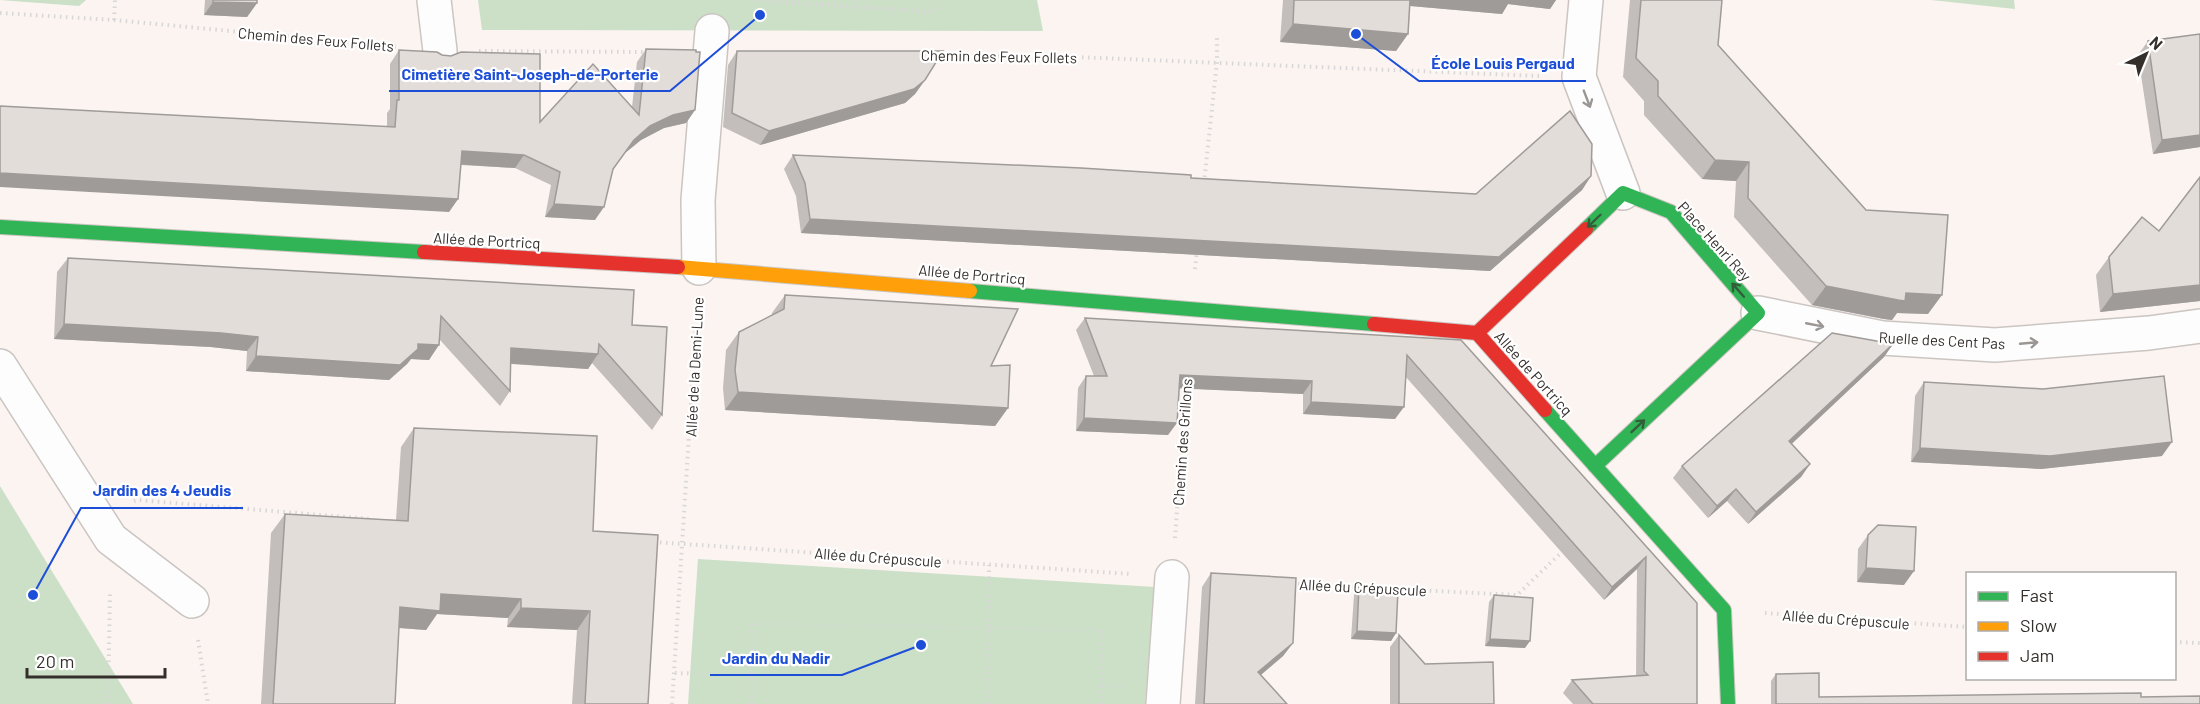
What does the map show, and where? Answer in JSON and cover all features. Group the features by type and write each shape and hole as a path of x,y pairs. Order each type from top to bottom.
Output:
{"street":[{"path":"434,0 441,51"},
{"path":"1476,333 1623,193 1579,77 1586,0"},
{"path":"699,268 698,200 711,42"},
{"name":"Place Henri Rey","path":"1623,193 1671,213 1758,313"},
{"name":"Allée de Portricq","path":"0,227 699,268 1476,333 1724,610"},
{"path":"1596,466 1758,313"},
{"name":"Ruelle des Cent Pas","path":"1758,313 1882,338 1995,345 2149,333 2200,326"},
{"path":"0,366 105,529 192,601"},
{"path":"1163,704 1172,577"},
{"path":"1724,610 1728,704"}],"path":[{"path":"114,20 115,0"},
{"path":"756,0 932,12 941,0"},
{"path":"854,7 855,0"},
{"name":"Chemin des Feux Follets","path":"0,13 114,20 441,51 711,42"},
{"path":"1203,191 1217,62 1217,37"},
{"name":"Chemin des Feux Follets","path":"933,55 1074,57 1550,76"},
{"path":"1191,308 1197,249"},
{"name":"Allée de la Demi-Lune","path":"672,704 684,545 699,268"},
{"name":"Chemin des Grillons","path":"1172,577 1186,378"},
{"path":"108,704 105,529 137,500 375,519"},
{"name":"Allée du Crépuscule","path":"648,542 1172,577"},
{"name":"Allée du Crépuscule","path":"1291,584 1517,595 1566,549"},
{"path":"988,704 989,565"},
{"path":"192,601 208,704"},
{"name":"Allée du Crépuscule","path":"1724,610 1966,627"},
{"path":"751,704 751,624 1102,630 1101,704"},
{"path":"2176,642 2200,643"},
{"path":"675,673 751,675"}],"green space":[{"path":"0,0 86,0 79,6"},
{"path":"478,0 1037,0 1043,31 482,30"},
{"path":"1931,0 2014,0 2015,9"},
{"path":"0,486 133,704 0,704"},
{"path":"698,559 1155,587 1145,704 688,704"}],"building":[{"path":"213,0 257,0 257,3 213,2"},
{"path":"1294,0 1410,0 1408,34 1293,24"},
{"path":"1641,0 1722,0 1718,45 1866,210 1948,215 1942,295 1906,293 1905,301 1826,286 1748,198 1749,162 1715,160 1658,96 1658,81 1636,58"},
{"path":"2200,34 2200,135 2162,140 2148,41"},
{"path":"646,49 700,52 695,110 673,115 650,126 634,140 613,169 604,207 554,204 560,172 524,155 462,151 458,199 0,173 0,106 395,127 397,100 399,100 399,50 437,52 451,56 461,52 540,54 540,122 593,64 639,115"},
{"path":"737,51 943,51 925,80 914,89 769,131 732,113"},
{"path":"1570,111 1592,144 1591,176 1499,257 810,219 805,183 793,155 1081,168 1191,175 1191,178 1476,194"},
{"path":"2200,177 2200,285 2113,294 2109,257 2142,217 2159,231"},
{"path":"68,258 634,290 632,325 667,327 662,415 599,344 598,354 511,348 510,391 441,316 439,345 418,344 418,349 400,365 256,356 258,337 64,324"},
{"path":"785,295 1018,309 991,366 1010,365 1008,408 738,392 735,370 739,332 784,309"},
{"path":"1085,318 1461,340 1697,603 1697,704 1593,704 1572,680 1648,675 1644,671 1646,557 1612,587 1407,355 1404,407 1311,402 1312,381 1180,375 1177,423 1084,418 1086,376 1107,376"},
{"path":"1832,333 1893,344 1789,441 1810,464 1756,512 1736,489 1717,506 1682,466"},
{"path":"2164,376 2172,442 2050,456 1920,448 1924,382 2043,389"},
{"path":"414,428 597,436 593,531 658,535 648,704 585,704 590,611 521,608 521,599 441,594 440,611 400,607 395,704 273,704 285,514 408,521"},
{"path":"1878,525 1916,527 1914,571 1866,568 1868,535"},
{"path":"1211,573 1296,578 1293,643 1258,672 1287,704 1204,704"},
{"path":"1359,587 1398,590 1396,633 1357,631"},
{"path":"1494,595 1533,598 1530,641 1490,639"},
{"path":"1399,635 1425,664 1493,662 1494,704 1399,704"},
{"path":"1819,673 1819,697 2141,693 2141,697 2200,696 2200,704 1776,704 1776,674"}],"traffic: fast":[{"path":"1586,229 1623,193 1671,212 1758,313 1595,466"},
{"path":"0,227 424,252"},
{"path":"970,291 1374,324"},
{"path":"1545,410 1724,610 1728,704"}],"traffic: slow":[{"path":"678,267 970,291"}],"traffic: jam":[{"path":"1477,333 1586,229"},
{"path":"424,252 678,267"},
{"path":"1374,324 1477,333 1545,410"}],"place":[{"name":"Cimetière Saint-Joseph-de-Porterie","path":"760,15"},
{"name":"École Louis Pergaud","path":"1356,34"},
{"name":"Jardin des 4 Jeudis","path":"33,595"},
{"name":"Jardin du Nadir","path":"921,645"}]}
